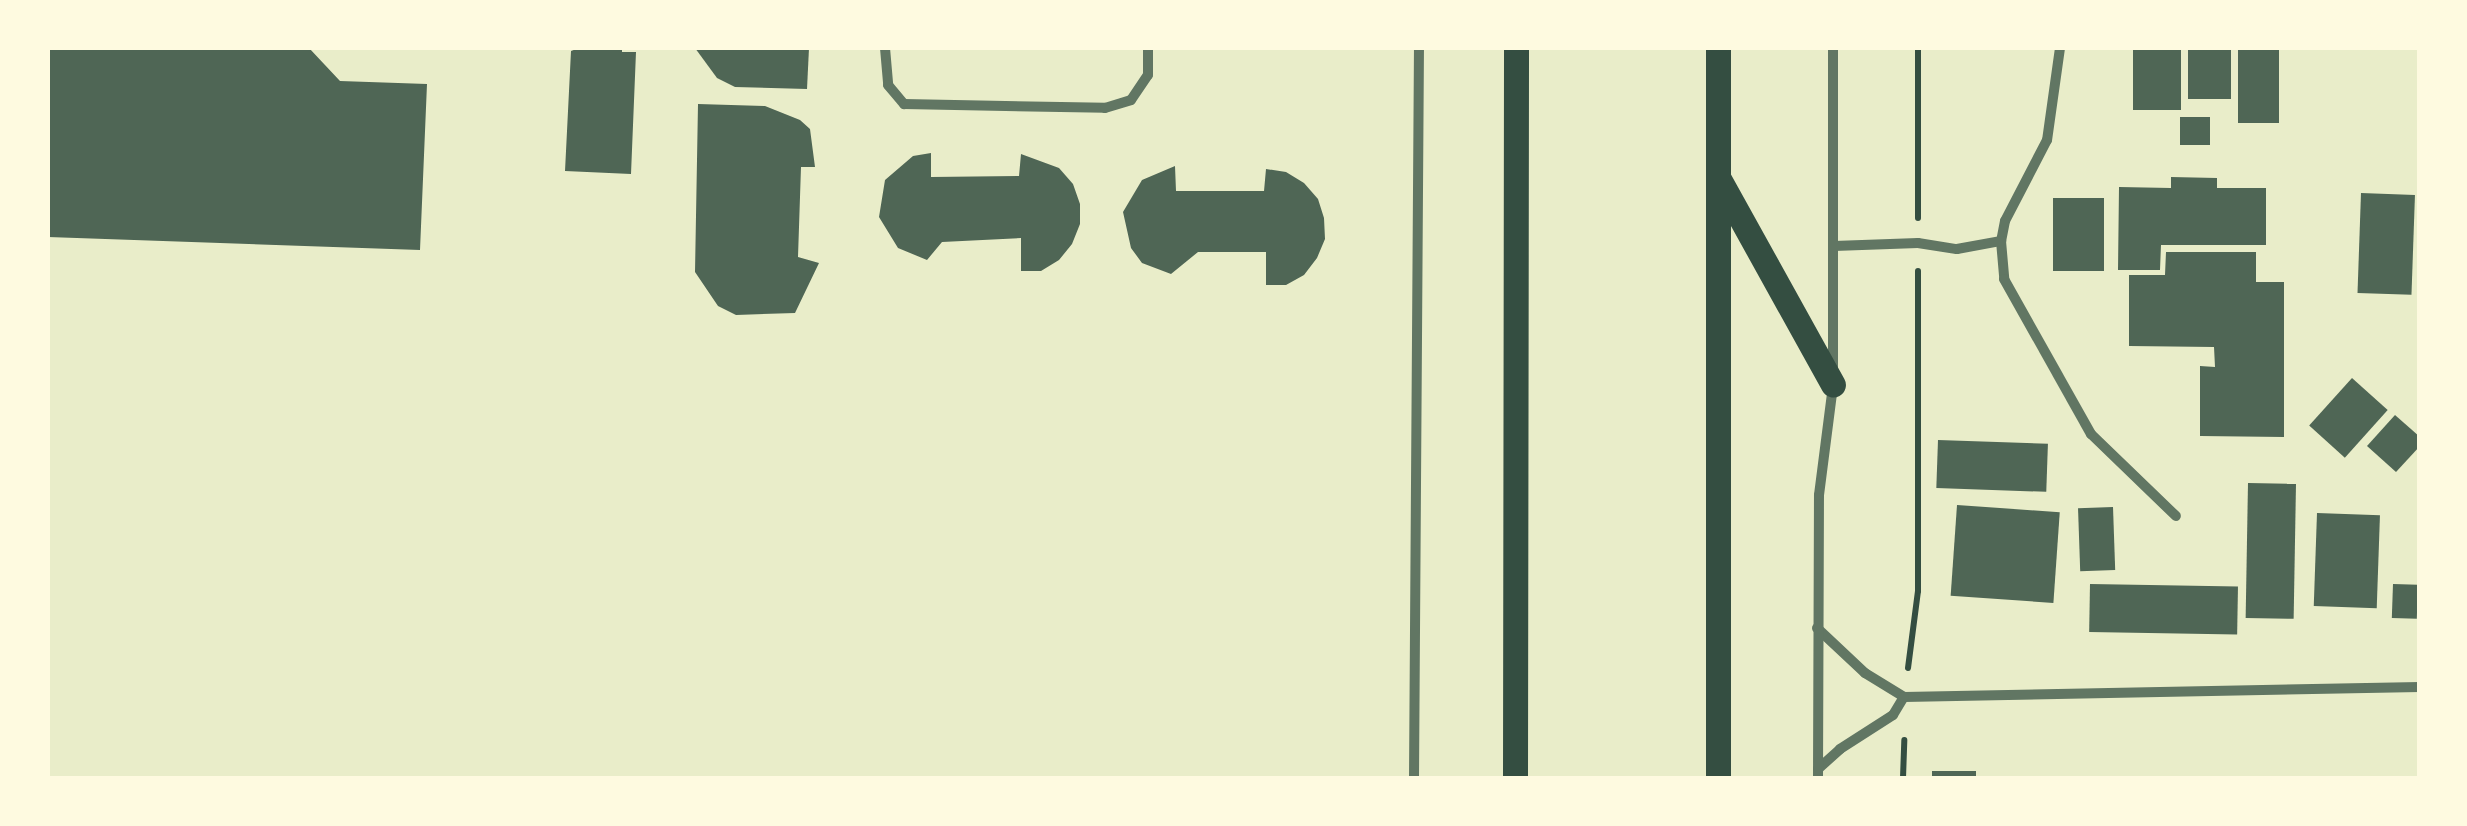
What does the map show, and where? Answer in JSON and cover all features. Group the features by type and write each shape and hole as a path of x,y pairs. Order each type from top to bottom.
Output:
{"main road":[{"path":"1515,778 1516,48"},
{"path":"1718,48 1718,778"},
{"path":"1718,177 1833,385"}],"street":[{"path":"885,48 888,85 904,104 1105,108 1131,100 1148,75 1148,48"},
{"path":"1414,778 1419,48"},
{"path":"1818,774 1819,495 1833,385 1833,48"},
{"path":"2060,48 2047,140 2012,203 2001,241 2010,297 2091,434 2176,516"},
{"path":"1834,246 1918,243 1957,249 2001,241"},
{"path":"1817,628 1865,673 1904,697 2420,687"},
{"path":"1818,774 1840,748 1893,715 1904,697"}],"path":[{"path":"1903,778 1904,697 1918,591 1918,48"}],"building":[{"path":"48,48 309,48 340,81 427,84 420,250 48,237"},
{"path":"622,48 622,52 636,52 631,174 565,171 571,51"},
{"path":"695,48 809,48 807,89 735,87 717,78"},
{"path":"2133,48 2181,48 2181,110 2133,110"},
{"path":"2188,48 2231,48 2231,99 2188,99"},
{"path":"2238,48 2279,48 2279,123 2238,123"},
{"path":"698,104 765,106 800,120 810,129 815,167 801,167 798,257 819,263 795,313 736,315 718,306 695,272"},
{"path":"2180,117 2210,117 2210,145 2180,145"},
{"path":"931,153 931,177 1019,176 1021,154 1059,168 1073,184 1080,204 1080,224 1072,244 1059,260 1041,271 1021,271 1021,238 942,242 927,260 898,248 879,217 885,180 913,156"},
{"path":"1175,166 1176,191 1264,191 1266,169 1286,172 1304,183 1318,199 1324,218 1325,239 1317,258 1304,275 1286,285 1266,285 1266,252 1198,252 1171,274 1142,263 1131,248 1123,212 1142,180"},
{"path":"2171,177 2217,178 2217,188 2266,188 2266,245 2161,245 2160,270 2118,270 2119,187 2171,188"},
{"path":"2361,193 2415,195 2411,295 2358,293"},
{"path":"2053,198 2104,198 2104,271 2053,271"},
{"path":"2166,252 2256,252 2256,282 2284,282 2284,437 2200,436 2200,366 2215,367 2214,347 2129,346 2129,275 2165,275"},
{"path":"2352,378 2388,410 2345,458 2309,426"},
{"path":"2395,415 2420,437 2420,446 2396,472 2367,446"},
{"path":"1938,440 2048,444 2046,492 1936,488"},
{"path":"2248,483 2296,484 2294,619 2246,618"},
{"path":"1957,505 2060,512 2053,603 1951,596"},
{"path":"2113,507 2115,570 2080,571 2078,508"},
{"path":"2317,513 2380,515 2377,608 2314,606"},
{"path":"2090,584 2238,587 2237,635 2089,632"},
{"path":"2393,584 2418,585 2417,619 2392,618"},
{"path":"1932,771 1976,771 1976,778 1932,778"}]}
